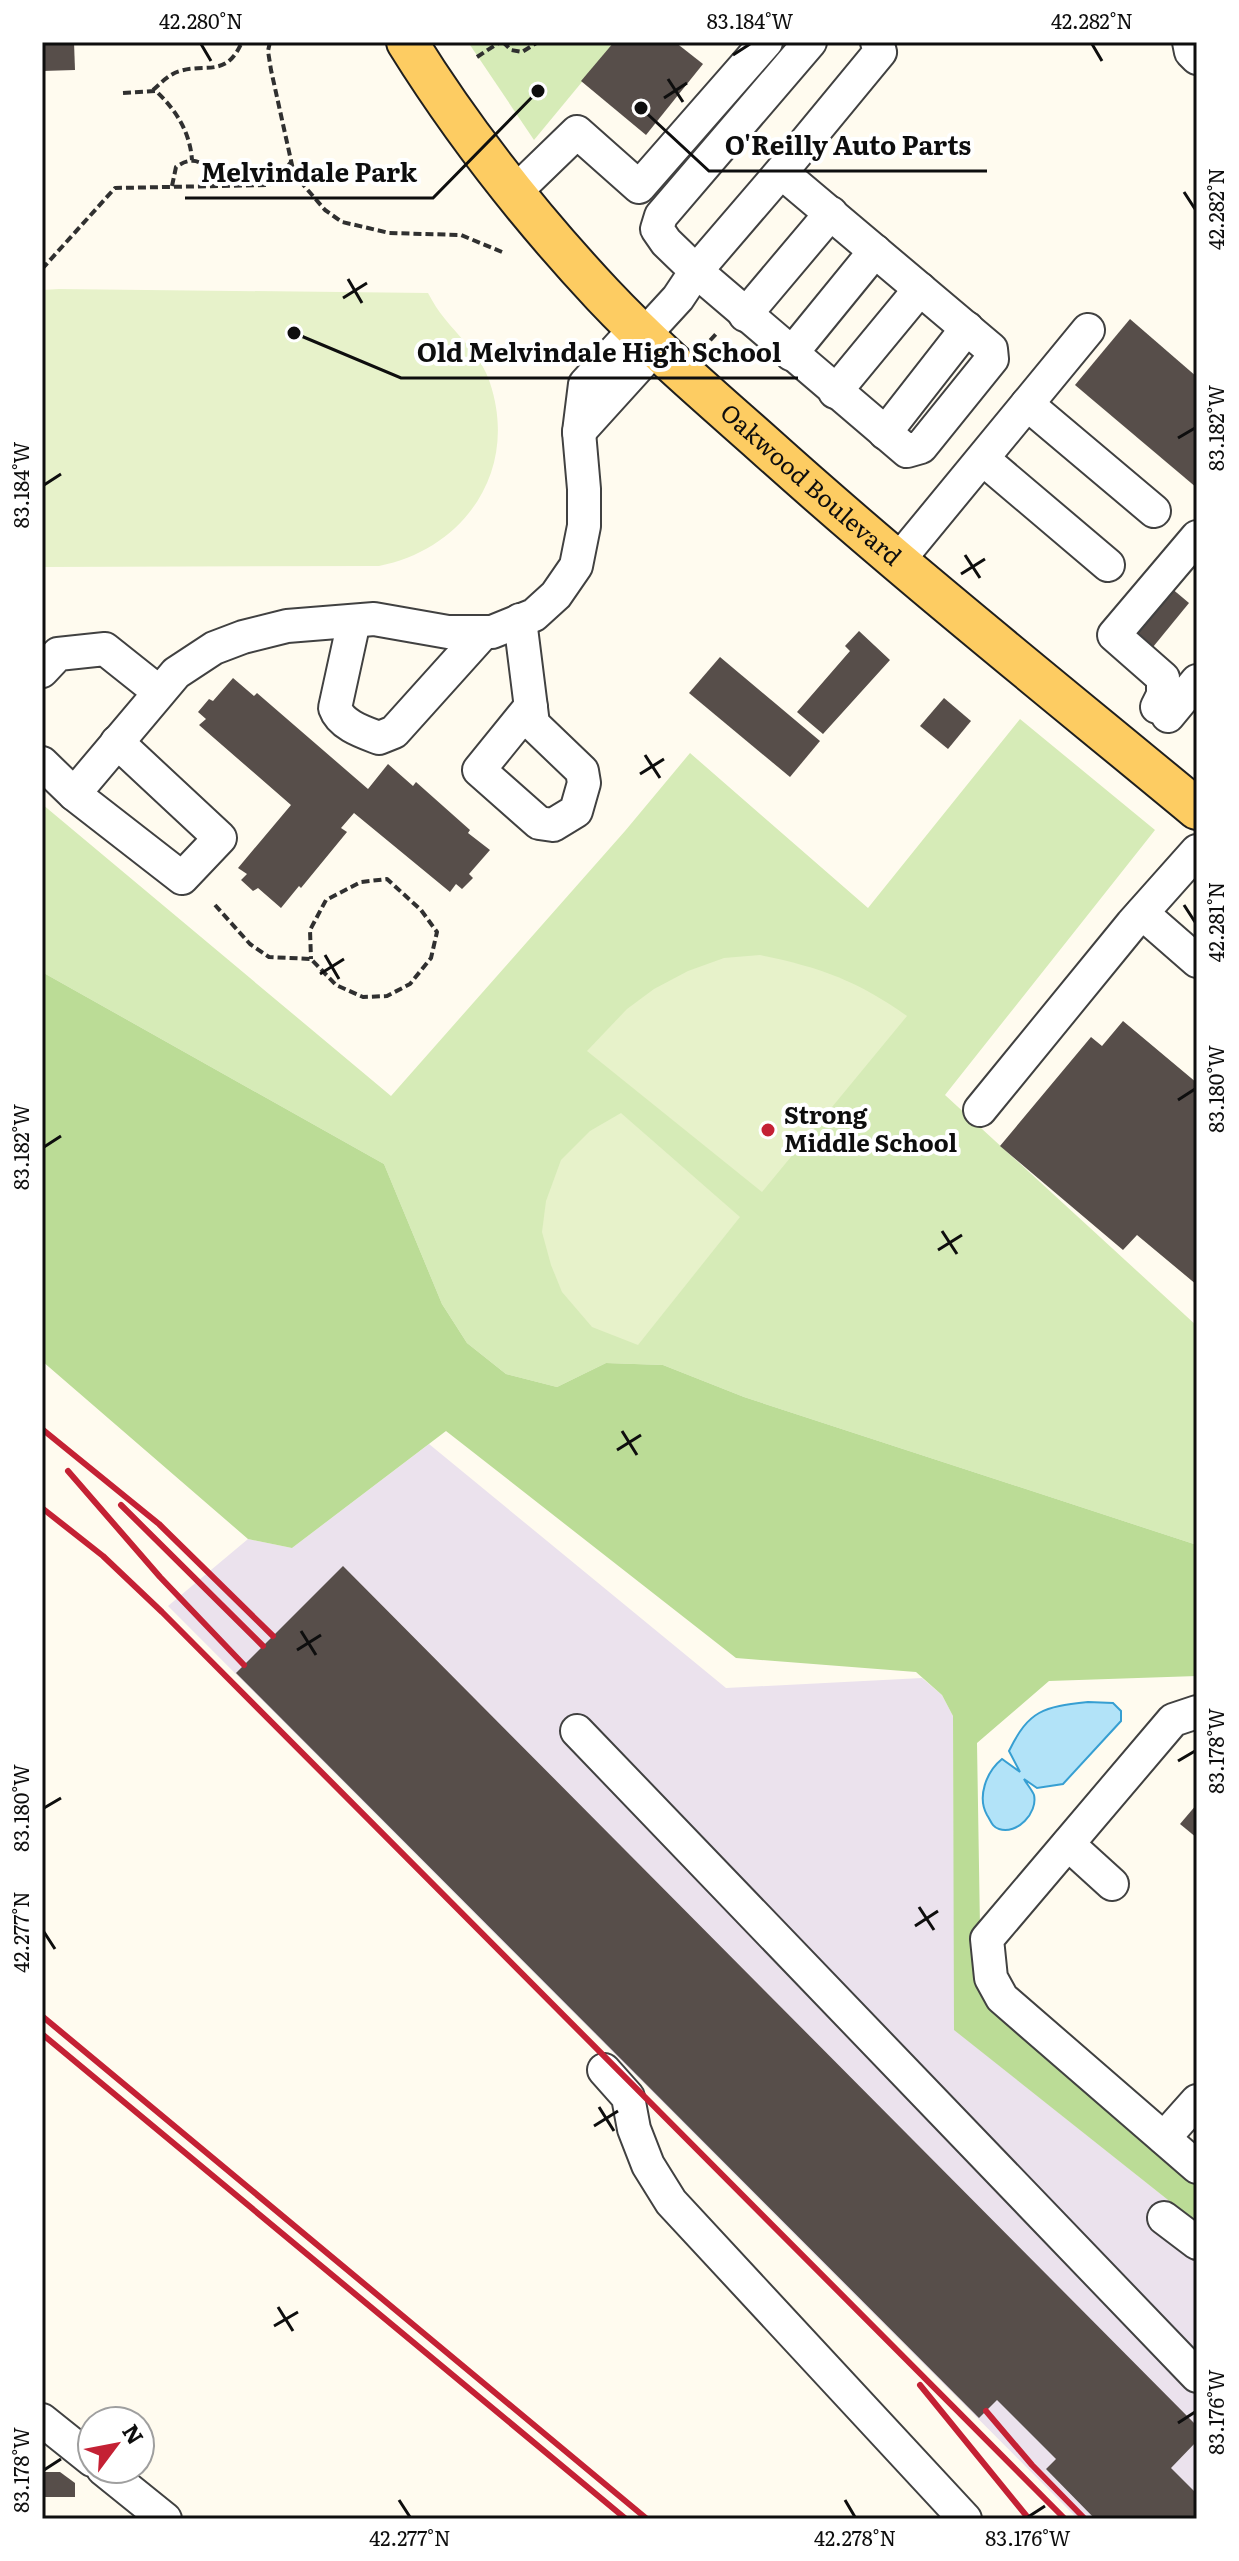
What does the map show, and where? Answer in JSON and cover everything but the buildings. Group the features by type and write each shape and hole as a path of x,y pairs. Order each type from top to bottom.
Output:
{"main road":[{"name":"Oakwood Boulevard","path":"407,42 454,113 515,192 563,250 645,337 854,527 1197,808"}],"street":[{"path":"515,192 577,132 639,187 766,42"},
{"path":"781,172 991,349 992,359 921,447 907,451 835,392 696,271 657,229 661,216 810,42"},
{"path":"74,794 176,673 214,648 287,626 374,619 448,632 492,632 534,615 556,595 576,566 584,526 579,432 645,337 696,271 880,52 877,42"},
{"path":"1189,42 1191,52 1197,58"},
{"path":"745,315 831,213"},
{"path":"791,354 875,251"},
{"path":"835,392 920,289"},
{"path":"897,562 1088,330"},
{"path":"1027,404 1154,511"},
{"path":"983,459 1108,565"},
{"path":"1197,537 1114,635 1163,678 1162,711 1197,681"},
{"path":"520,620 531,706"},
{"path":"354,621 335,708 345,723 379,738 394,732 484,632"},
{"path":"42,671 58,654 105,649 159,692"},
{"path":"42,763 74,794 182,878 220,838 117,742"},
{"path":"980,1110 1197,851"},
{"path":"1142,913 1197,961"},
{"path":"1197,1712 1173,1720 987,1939 991,1978 1002,1998 1197,2167"},
{"path":"577,1731 1197,2376"},
{"path":"1068,1844 1112,1884"},
{"path":"604,2070 628,2097 634,2129 648,2165 671,2202 965,2519"},
{"path":"1164,2138 1197,2101"},
{"path":"1164,2218 1197,2243"},
{"path":"42,2420 76,2447"},
{"path":"123,2485 165,2519"}],"path":[{"path":"151,92 174,72 220,66 230,59 242,42"},
{"path":"270,42 271,70 294,174 325,210 342,222 389,233 461,235 502,252"},
{"path":"477,57 502,42 511,50 522,52 538,42"},
{"path":"123,93 156,91 188,135 192,160"},
{"path":"172,187 176,167 192,160 205,166 210,174 211,186"},
{"path":"42,269 115,188 269,185 291,162"},
{"path":"702,349 717,333"},
{"path":"215,905 250,944 269,957 311,959 336,985 363,997 387,996 410,984 431,958 437,932 421,910 387,879 361,882 326,900 310,930 311,959"}],"shaded area":[{"path":"429,1444 726,1688 922,1678 942,1695 953,1716 955,2030 1197,2223 1197,2519 1078,2519 168,1606 248,1539 292,1548"}],"green space":[{"path":"468,42 615,42 534,140"},
{"path":"42,290 428,293 442,316 476,357 490,383 497,415 497,446 490,475 478,501 460,524 437,542 410,557 379,566 42,567"},
{"name":"Strong Middle School","path":"1020,719 1155,830 945,1095 1197,1326 1197,1545 744,1397 663,1365 606,1363 557,1387 506,1374 467,1343 442,1304 384,1164 42,972 42,804 391,1096 690,753 868,908"},
{"path":"760,955 801,965 855,984 907,1016 762,1192 587,1051 627,1009 654,989 688,971 724,958"},
{"path":"42,972 384,1164 442,1304 467,1343 506,1374 557,1387 606,1363 663,1365 744,1397 1197,1545 1197,1676 1049,1681 977,1743 981,1989 992,2011 1197,2182 1197,2223 954,2030 953,1716 942,1695 916,1672 736,1658 446,1431 292,1548 248,1539 42,1361"},
{"path":"621,1113 740,1217 638,1345 592,1327 562,1292 542,1232 546,1201 561,1160 590,1131"}],"water":[{"path":"1088,1702 1113,1703 1121,1711 1121,1721 1063,1784 1037,1788 1024,1779 1034,1795 1033,1809 1025,1821 1013,1829 995,1827 984,1808 985,1785 1002,1759 1020,1772 1009,1751 1023,1727 1039,1713 1049,1709"}],"railway":[{"path":"42,1429 159,1524 273,1636"},
{"path":"68,1471 160,1577 244,1665"},
{"path":"121,1505 263,1646"},
{"path":"42,1508 103,1556 162,1612 1065,2519"},
{"path":"42,2016 647,2519"},
{"path":"42,2034 626,2519"},
{"path":"920,2385 1029,2519"},
{"path":"986,2411 1032,2465 1085,2519"}],"place":[{"name":"Melvindale Park","path":"538,91"},
{"name":"O'Reilly Auto Parts","path":"641,108"},
{"name":"Old Melvindale High School","path":"294,333"},
{"name":"Strong Middle School","path":"768,1130"}]}
